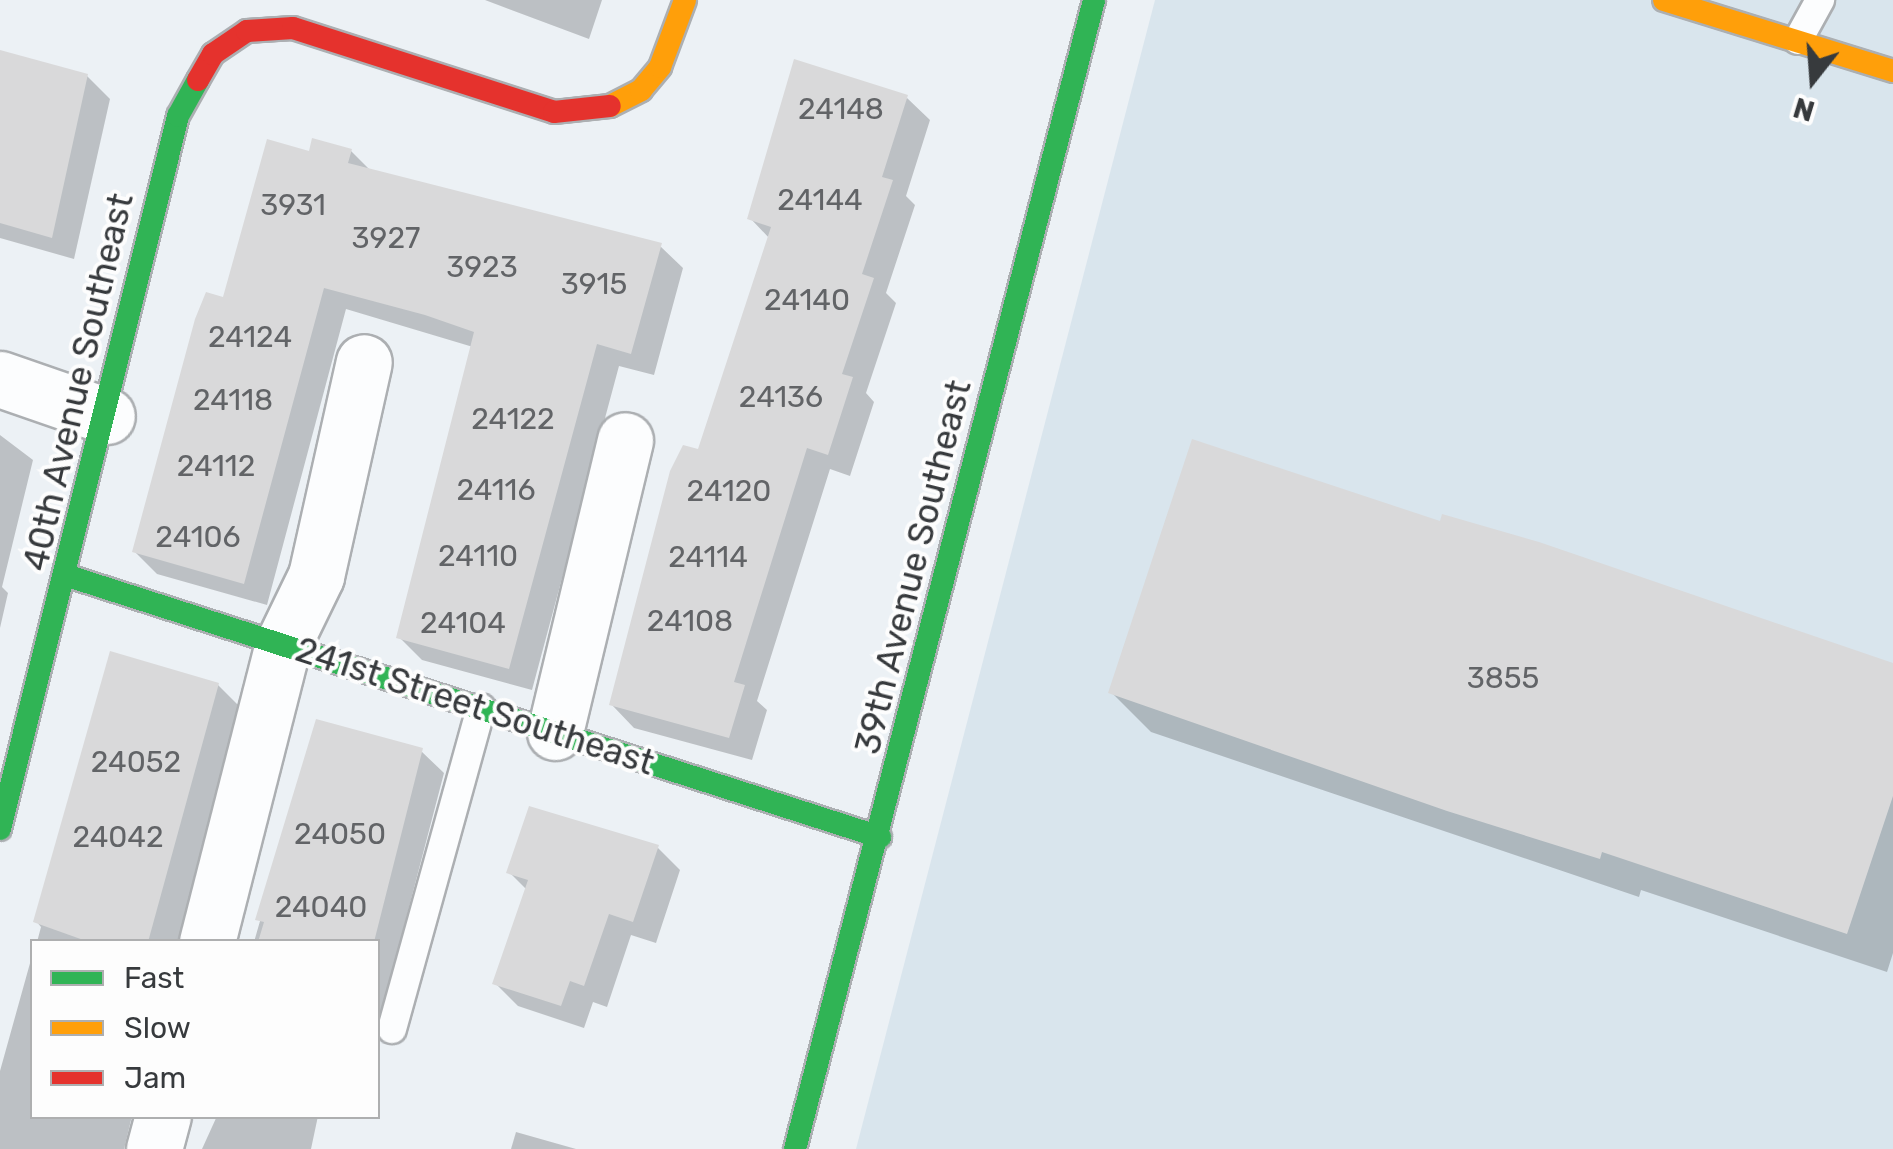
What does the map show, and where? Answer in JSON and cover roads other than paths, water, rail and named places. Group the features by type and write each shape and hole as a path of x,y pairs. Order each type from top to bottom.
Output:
{"street":[{"name":"40th Avenue Southeast","path":"0,830 68,576 178,116 214,54 247,31 293,28 554,112 599,112 641,90 660,67 685,0"},
{"name":"39th Avenue Southeast","path":"795,1149 880,837 1094,0"},
{"path":"1664,0 1893,71"},
{"path":"208,939 283,644 316,576 364,362"},
{"path":"0,379 106,416"},
{"path":"555,732 625,440"},
{"name":"241st Street Southeast","path":"68,576 880,837"},
{"path":"154,1149 162,1119"}],"lane":[{"path":"1798,40 1820,0"},
{"path":"392,1029 480,708"}]}
